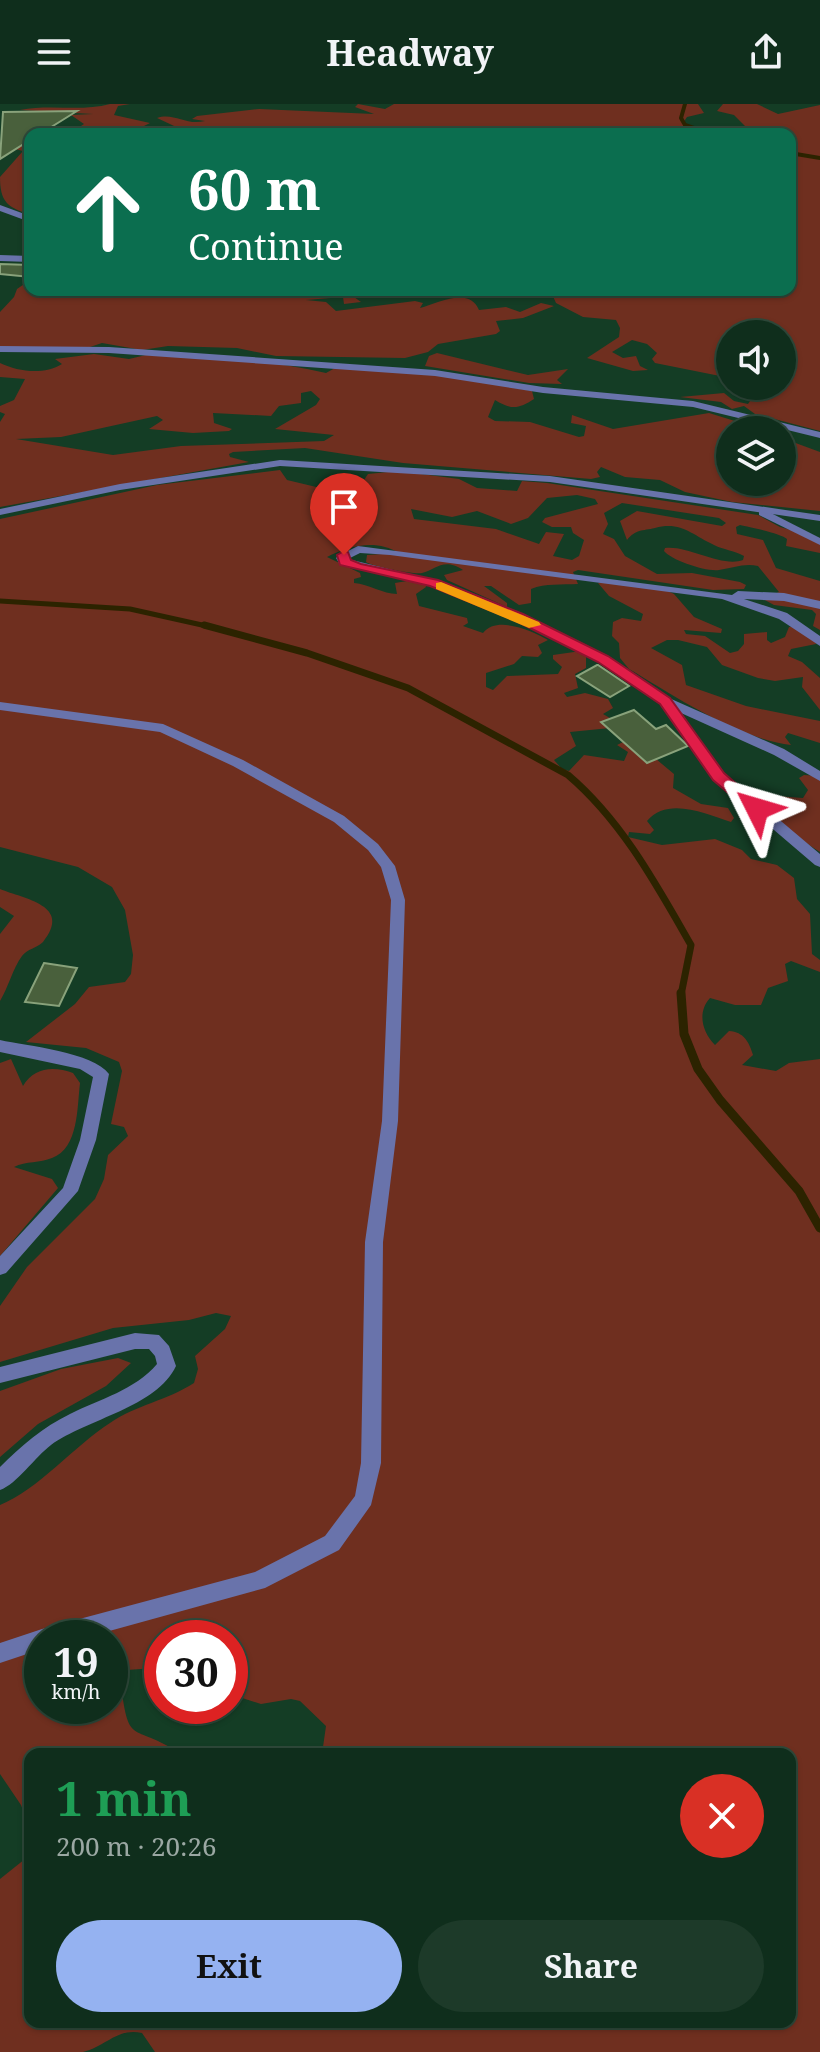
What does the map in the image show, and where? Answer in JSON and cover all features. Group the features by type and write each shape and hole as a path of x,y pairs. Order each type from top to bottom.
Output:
{"street":[{"path":"0,208 24,217"},
{"path":"0,258 24,259"},
{"path":"0,349 228,356 435,373 543,390 693,404 820,435"},
{"path":"0,512 120,487 280,463 550,479 763,513 820,518"},
{"path":"763,513 820,542"},
{"path":"820,605 784,597 724,596 390,552 358,549 342,558 344,563 358,567 434,583 518,617 603,659 665,701 766,746 820,777"},
{"path":"724,596 783,616 820,642"},
{"path":"665,701 719,776 820,862"},
{"path":"0,706 163,728 261,774 339,819 373,847 388,866 398,900 390,1121 374,1242 371,1463 364,1499 332,1543 258,1581 114,1620"},
{"path":"0,1046 84,1064 101,1074 88,1140 70,1191 0,1268"},
{"path":"0,1375 135,1341 153,1341 163,1352 167,1366 155,1382 64,1426 22,1456 0,1481"},
{"path":"0,1653 24,1645"}],"shaded area":[{"path":"130,104 118,106 114,115 150,123 140,128 60,128 84,124 71,115 93,114 20,110 43,108"},
{"path":"358,104 385,109 394,104 698,104 704,113 687,117 683,123 698,128 178,128 157,118 198,122 205,121 192,119 259,109 374,114 355,107"},
{"path":"723,104 757,104 778,114 820,105 820,431 796,425 796,416 763,416 744,406 732,409 721,402 680,397 716,394 716,400 748,404 749,400 796,400 796,320 716,320 716,375 655,363 652,359 657,353 647,344 632,340 612,352 623,358 636,356 640,366 648,370 633,371 587,358 619,337 620,328 616,320 583,317 556,303 553,296 796,296 796,128 746,128 734,115 717,111"},
{"path":"24,143 24,212 10,206 1,192 0,177 23,151 15,149"},
{"path":"24,284 24,296 355,296 361,302 344,304 343,297 306,300 326,302 336,311 415,301 423,303 420,308 453,298 468,299 479,310 506,307 520,312 541,303 554,306 523,318 496,321 500,331 496,334 438,344 428,352 405,358 276,356 237,348 168,346 142,350 102,343 87,348 0,349 0,312"},
{"path":"437,353 528,375 568,369 557,380 562,384 529,383 425,366 429,356"},
{"path":"94,354 129,359 146,355 259,362 326,373 335,368 436,374 532,391 534,399 524,405 510,407 495,400 488,417 495,421 530,422 579,437 584,436 586,426 571,423 572,415 613,429 709,413 719,416 716,416 716,496 796,496 796,443 820,452 820,511 732,502 685,492 660,480 625,477 601,467 597,472 600,477 591,479 403,463 305,448 233,452 229,454 230,457 249,462 0,507 0,422 5,414 0,412 0,406 14,400 25,379 0,377 0,363 39,371 62,364 55,359","holes":["311,391 320,399 316,405 275,429 334,435 324,441 181,446 113,455 16,439 61,437 157,416 163,420 149,429 193,433 229,431 232,429 214,423 213,413 271,416 279,406 301,403 301,393"]},
{"path":"280,470 287,480 333,491 358,489 368,474 398,471 459,479 477,488 517,491 522,481 547,483 758,515 780,527 820,538 820,553 786,546 787,539 773,533 740,525 736,527 737,534 763,540 776,568 820,581 820,630 813,626 816,614 812,610 774,605 763,599 779,592 758,566 706,569 681,561 664,551 665,548 674,548 735,562 743,560 744,556 672,526 640,531 627,540 620,521 637,511 722,526 726,523 719,518 622,503 604,513 608,524 603,534 614,539 625,556 657,574 692,573 740,582 746,585 744,589 713,590 578,570 573,572 578,584 531,589 531,603 519,605 491,586 484,586 507,603 507,607 447,580 444,575 463,570 456,566 445,564 418,573 384,568 366,562 367,555 399,553 372,545 344,549 327,557 360,573 361,577 354,579 354,583 386,592 397,594 395,583 413,580 425,583 426,587 416,594 419,606 467,618 468,623 463,626 483,633 497,625 515,626 548,640 538,645 542,653 538,657 522,656 514,664 486,673 486,687 493,690 507,676 558,674 562,667 553,655 581,651 586,654 586,668 575,674 578,688 564,693 567,697 585,693 608,699 613,708 603,714 615,721 610,728 570,732 576,746 554,760 562,769 569,771 584,755 624,761 628,752 617,745 623,742 656,759 674,774 673,788 701,804 728,808 734,818 731,822 688,809 665,809 647,821 654,830 650,834 629,832 628,837 662,845 715,839 742,850 751,859 777,865 794,878 797,899 810,914 812,954 820,960 820,972 791,961 785,964 788,981 768,988 761,1005 735,1005 710,998 702,1016 704,1028 715,1045 729,1031 745,1038 753,1055 742,1065 776,1071 789,1063 820,1059 820,2052 155,2052 142,2033 133,2032 119,2035 83,2052 0,2052 0,1879 24,1860 24,2028 796,2028 796,1748 323,1748 326,1726 300,1701 291,1699 261,1704 248,1700 248,1620 144,1620 144,1669 128,1670 128,1620 24,1620 24,1724 128,1724 128,1720 135,1730 171,1748 24,1748 24,1813 0,1774 0,1505 42,1479 110,1423 194,1383 198,1369 195,1356 225,1329 231,1316 216,1313 189,1320 113,1328 0,1362 0,1306 27,1267 95,1199 104,1179 108,1155 128,1136 124,1127 111,1124 122,1071 119,1062 86,1048 26,1042 75,1004 89,987 125,982 131,974 133,955 125,910 112,887 78,867 0,847 0,519 157,485","holes":["577,495 595,499 598,504 545,518 542,522 552,527 571,527 573,533 584,540 579,556 572,560 553,556 564,534 546,532 539,544 496,529 414,519 411,509 452,517 477,511 511,524 528,518 547,498"]},
{"path":"598,583 659,587 674,594 694,617 722,629 721,633 684,630 686,634 705,636 730,653 738,651 744,644 744,634 767,632 767,640 771,643 785,637 789,627 796,626 815,640 816,644 791,649 788,656 802,662 820,678 820,710 802,687 803,677 775,681 758,678 722,665 707,647 678,640 667,640 651,648 682,665 686,685 746,706 820,721 820,743 788,733 785,737 791,745 750,734 707,715 629,669 620,658 619,643 612,636 613,622 622,618 641,621 643,614 609,596"},
{"path":"804,775 820,776 820,852 778,820 760,799 762,795 803,798 808,790 799,778"},
{"path":"0,889 42,905 52,920 51,930 43,942 22,956 0,1001 0,934 14,916 0,907"},
{"path":"11,1059 23,1086 33,1075 52,1069 73,1073 80,1083 75,1126 61,1153 43,1161 14,1167 52,1179 58,1188 0,1256 0,1063"},
{"path":"118,1358 131,1363 106,1386 38,1424 0,1457 0,1391 61,1369"}],"building":[{"path":"77,111 50,128 24,128 24,144 0,159 3,112"},
{"path":"0,264 24,265 24,276 0,274"},
{"path":"597,665 629,686 610,697 577,676"},
{"path":"634,710 656,729 666,725 688,746 647,763 601,722"},
{"path":"44,963 77,968 59,1006 25,1002"}],"waterway":[{"path":"685,104 681,118 685,125 694,128"},
{"path":"796,154 820,158"},
{"path":"0,601 130,609 211,627"},
{"path":"204,625 307,653 408,688 568,775 621,833 691,945 681,994"},
{"path":"681,994 684,1034 698,1069 720,1100 799,1191 820,1228"}],"slow traffic":[{"path":"441,586 534,625"}],"route":[{"path":"344,555 344,563 434,583 518,617 603,659 665,701 719,776 757,809"}]}
